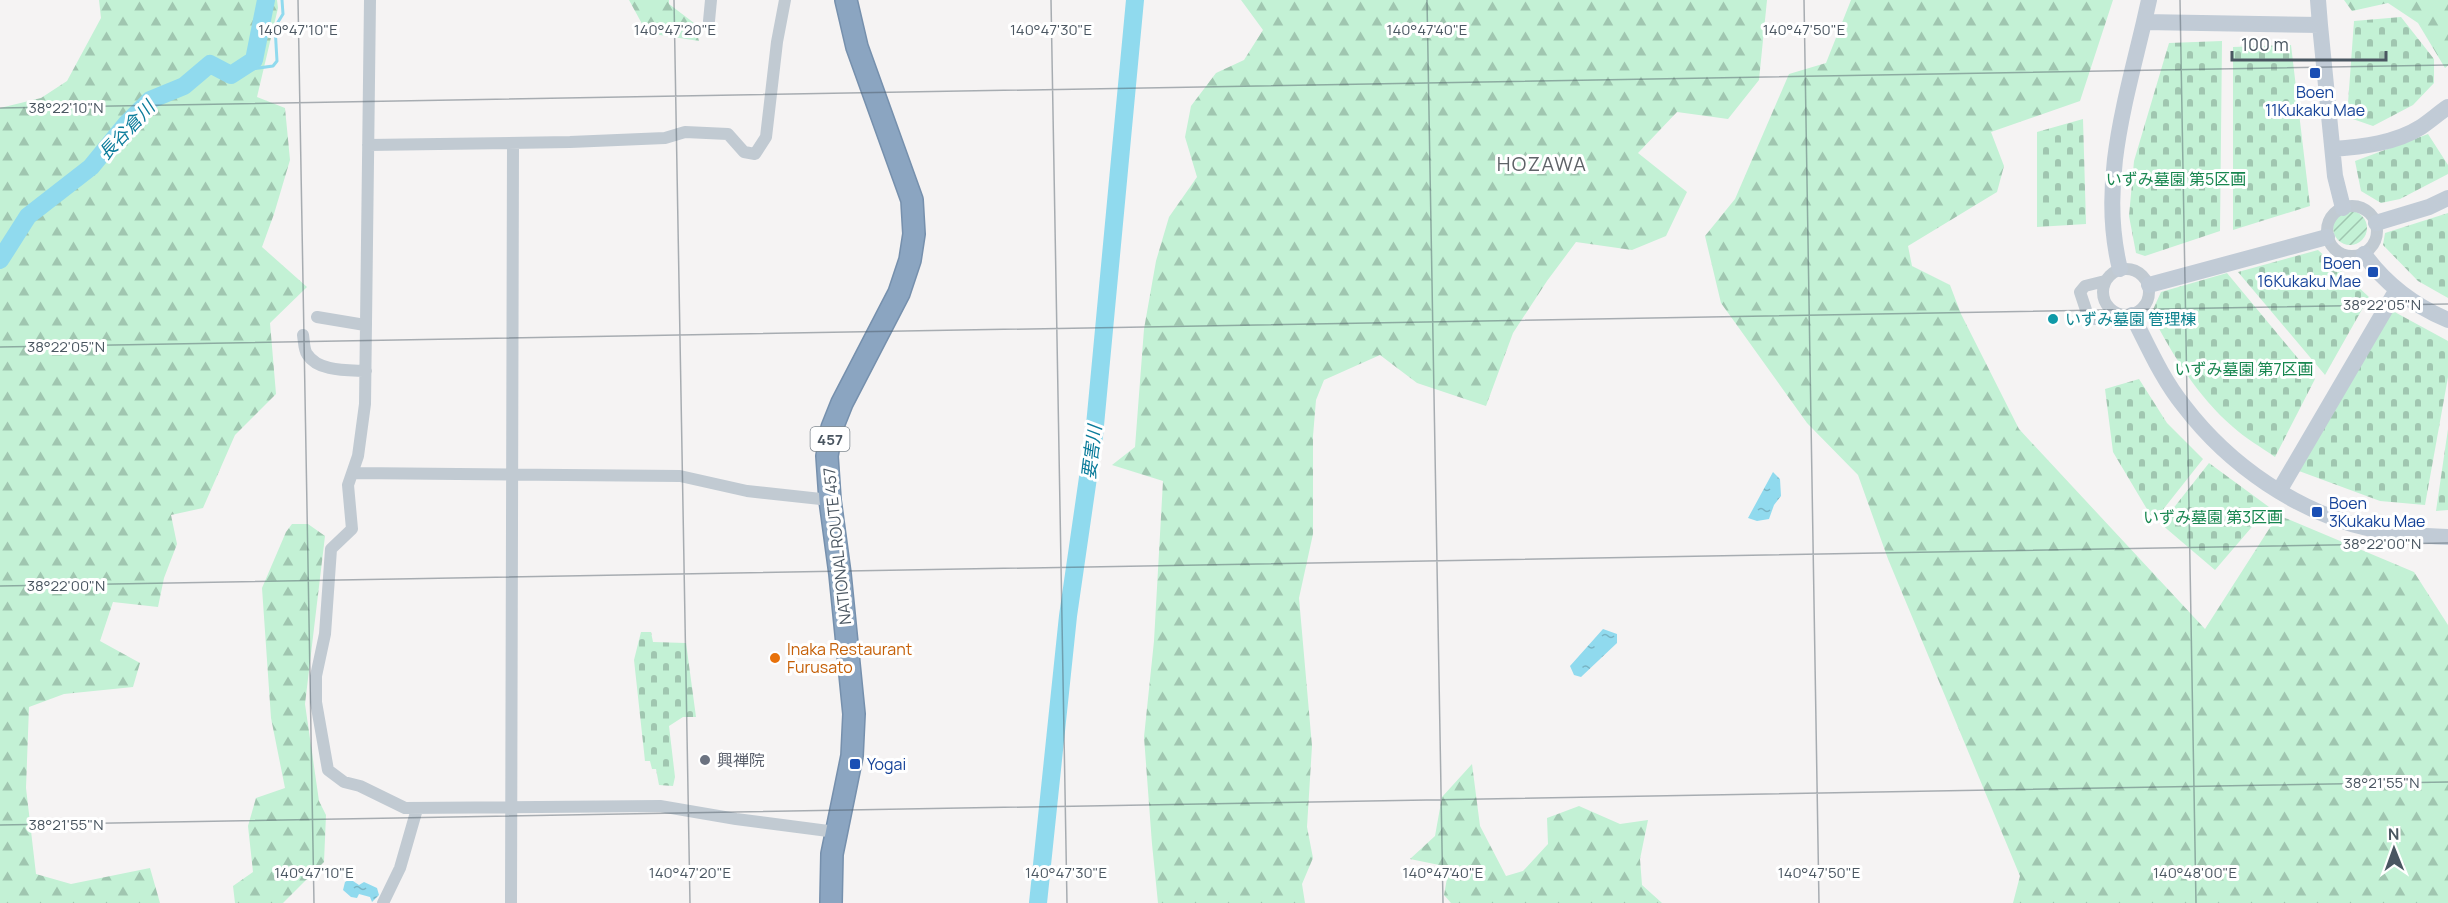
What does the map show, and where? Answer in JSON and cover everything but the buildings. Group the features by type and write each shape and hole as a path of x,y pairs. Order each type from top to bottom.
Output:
{"highway":[{"name":"NATIONAL ROUTE 457","path":"831,903 830,875 836,832 852,756 854,714 827,456 832,428 842,403 899,293 910,260 914,234 912,200 857,47 846,0"}],"street":[{"path":"370,0 366,371 363,423 354,472 348,485 352,529 331,549 325,634 316,676 316,702 328,770 344,783 360,786 405,808 660,806 836,832"},
{"path":"709,21 711,0"},
{"path":"368,145 513,144 665,138 685,132 708,132 728,134 744,152 754,154 766,137 777,42 785,0"},
{"path":"2120,269 2113,228 2115,146 2149,0"},
{"path":"2318,0 2335,176 2343,208"},
{"path":"2145,22 2320,25"},
{"path":"2333,149 2362,147 2404,136 2420,128 2448,107"},
{"path":"511,903 513,144"},
{"path":"2376,223 2429,207 2448,198"},
{"path":"2343,208 2362,208 2372,216 2376,223 2377,236 2364,254 2356,256 2341,254 2330,244 2327,237 2328,223 2331,216 2343,208"},
{"path":"2149,285 2327,237"},
{"path":"2364,254 2396,291 2426,311 2448,320"},
{"path":"2120,269 2141,274 2149,285 2145,307 2132,315 2115,313 2096,319 2088,316 2082,300 2081,288 2105,281 2113,272 2120,269"},
{"path":"2105,281 2103,298 2106,305 2115,313"},
{"path":"2279,491 2396,291"},
{"path":"2132,315 2160,369 2189,413 2211,439 2257,477 2279,491 2327,515 2370,529 2416,536 2448,537"},
{"path":"317,317 365,325"},
{"path":"303,335 306,354 317,364 334,369 366,371"},
{"path":"354,472 680,476 747,491 830,500"},
{"path":"383,903 400,868 417,809"}],"green space":[{"path":"99,0 277,0 278,8 257,97 285,108 290,160 262,247 307,287 270,323 276,394 235,435 203,508 171,515 177,544 164,578 158,607 113,602 100,641 140,663 133,687 64,694 29,707 26,788 36,874 71,884 150,868 160,903 0,903 0,108 41,98 67,81 101,18"},
{"path":"629,0 669,0 669,4 694,23 699,41 647,33"},
{"path":"1241,0 1767,0 1759,80 1728,119 1677,112 1638,153 1687,192 1666,236 1632,250 1576,242 1513,333 1486,406 1417,383 1380,355 1324,380 1316,400 1313,436 1313,534 1299,598 1312,746 1307,827 1313,858 1302,884 1305,903 1158,903 1144,737 1154,641 1163,481 1112,465 1135,447 1144,329 1156,261 1169,217 1197,177 1185,137 1191,106 1216,73 1244,60 1263,30"},
{"path":"1851,0 2113,0 2080,101 1991,132 2004,166 1997,192 1908,246 1912,266 1950,285 1961,314 2019,429 2205,629 2278,515 2414,572 2448,625 2448,903 2013,903 2020,876 1888,559 1858,475 1807,423 1721,303 1705,236 1735,199 1789,74 1826,63"},
{"path":"2344,0 2448,0 2448,65 2445,68 2418,23 2388,3 2352,11"},
{"path":"2401,17 2434,59 2434,83 2413,105 2373,126 2347,117 2354,21"},
{"name":"いずみ墓園 第5区画","path":"2222,41 2220,231 2145,256 2136,253 2129,216 2134,161 2169,43"},
{"path":"2291,45 2310,206 2233,230 2233,47"},
{"path":"2083,119 2086,224 2037,227 2037,132"},
{"path":"2428,134 2448,165 2448,174 2400,199 2381,203 2361,191 2355,161"},
{"path":"2350,211 2362,216 2367,228 2362,240 2350,245 2338,240 2333,228 2338,216"},
{"path":"2448,213 2448,298 2418,281 2383,245 2385,233"},
{"path":"2318,250 2369,297 2325,375 2238,272"},
{"name":"いずみ墓園 第7区画","path":"2227,273 2315,379 2275,457 2238,431 2208,402 2177,360 2151,314 2161,292"},
{"path":"2391,310 2448,341 2448,377 2425,505 2380,501 2299,471"},
{"path":"2139,379 2167,423 2203,459 2154,521 2113,452 2105,389"},
{"path":"2448,429 2448,510 2436,511"},
{"name":"いずみ墓園 第3区画","path":"2209,463 2269,507 2215,570 2161,524"},
{"path":"292,524 308,524 325,536 305,704 319,801 326,815 324,862 283,903 235,903 233,886 253,872 248,826 256,798 285,788 271,718 262,588 286,532"},
{"path":"641,632 651,632 653,642 686,643 696,717 683,717 669,726 675,777 673,786 659,785 656,769 652,769 650,761 645,761 634,660"},
{"path":"1472,764 1480,826 1506,876 1523,871 1548,844 1547,818 1579,806 1620,824 1648,820 1640,859 1642,885 1662,903 1451,903 1444,895 1449,867 1410,859 1435,836 1442,797"}],"water":[{"path":"1773,472 1780,479 1781,496 1774,505 1769,519 1757,521 1748,518"},
{"path":"1603,629 1617,634 1617,643 1581,677 1574,675 1570,666"},
{"path":"350,879 359,885 364,882 377,888 379,895 372,902 370,897 359,894 357,898 351,897 343,890 345,882"}],"waterway":[{"name":"長谷倉川","path":"0,260 28,216 91,167 127,123 150,100 184,86 210,64 231,75 254,60 266,0"},
{"path":"237,71 273,66 277,61 275,27 283,14 282,0"},
{"name":"要害川","path":"1038,903 1068,616 1094,436 1135,0"}],"place":[{"name":"Boen 11Kukaku Mae","path":"2315,73"},
{"name":"Boen 16Kukaku Mae","path":"2373,272"},
{"name":"いずみ墓園 管理棟","path":"2053,319"},
{"name":"Boen 3Kukaku Mae","path":"2317,512"},
{"name":"Inaka Restaurant Furusato","path":"775,658"},
{"name":"興禅院","path":"705,760"},
{"name":"Yogai","path":"855,764"}],"district":[{"name":"HOZAWA","path":"1542,163"}]}
